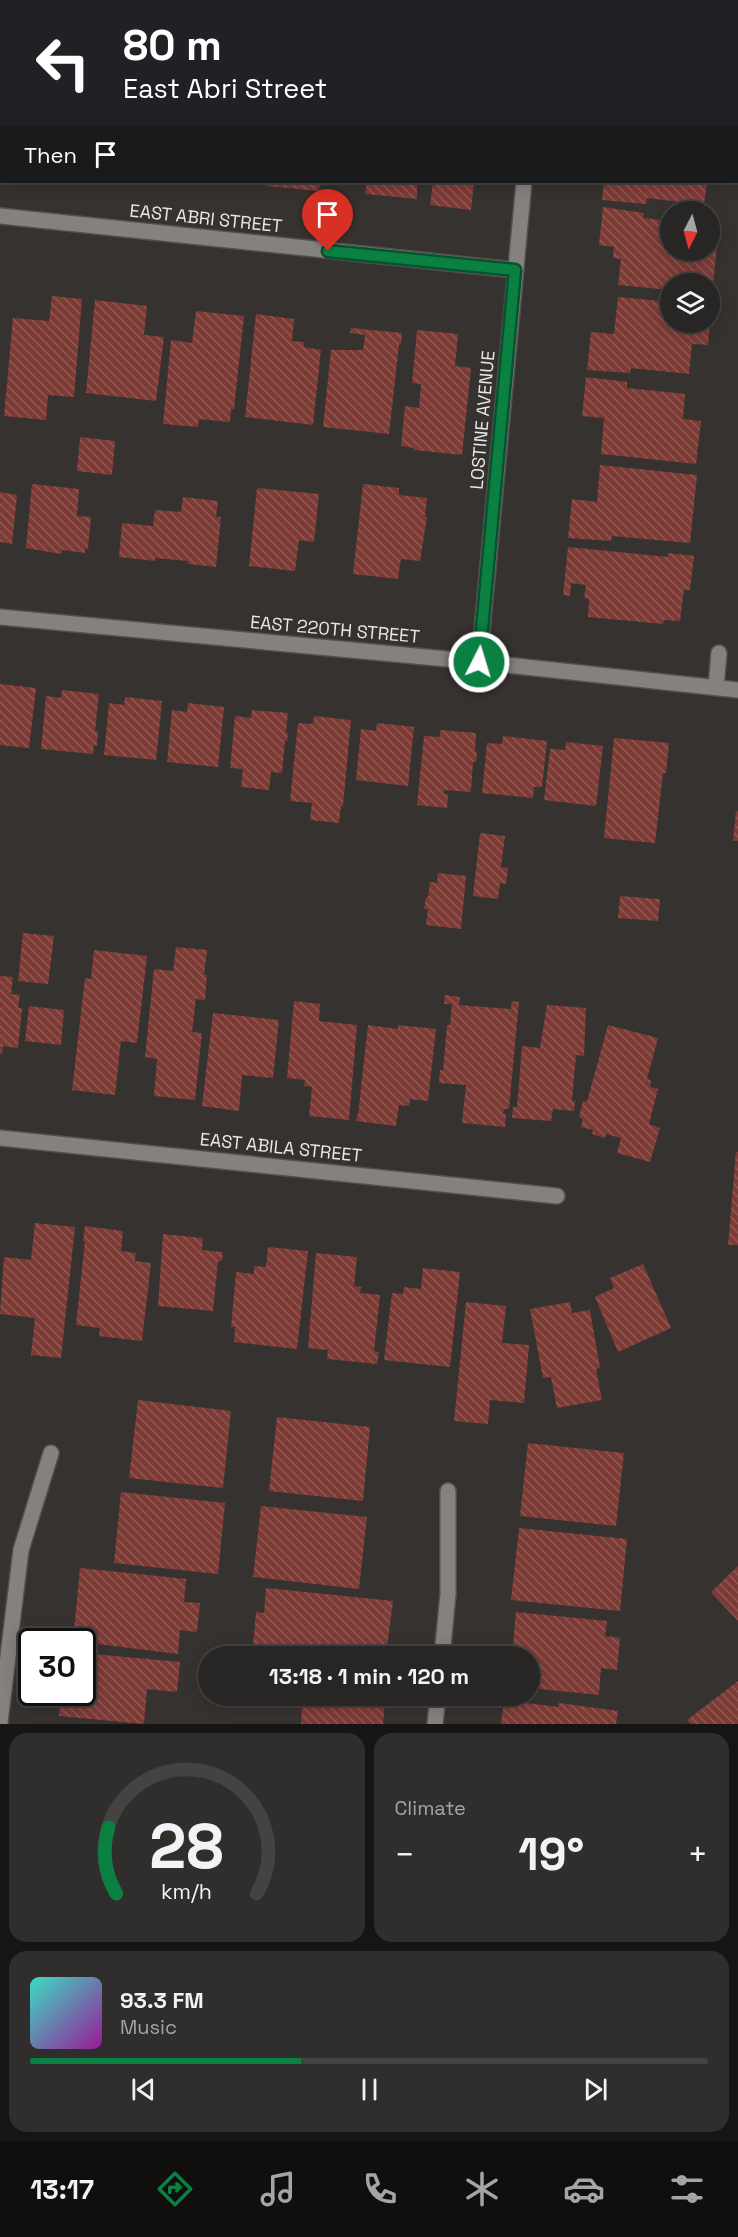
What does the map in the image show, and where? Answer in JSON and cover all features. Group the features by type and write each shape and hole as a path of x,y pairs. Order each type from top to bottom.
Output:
{"street":[{"name":"LOSTINE AVENUE","path":"479,662 524,183"},
{"name":"EAST ABRI STREET","path":"0,216 515,270"},
{"name":"EAST 220TH STREET","path":"0,617 479,662 738,690"},
{"path":"716,687 719,653"},
{"name":"EAST ABILA STREET","path":"0,1138 557,1196"},
{"path":"0,1722 21,1550 51,1453"},
{"path":"443,1646 448,1594 448,1491"},
{"path":"435,1724 437,1706"}],"building":[{"path":"267,183 320,184 319,191 267,186"},
{"path":"367,183 417,183 417,199 365,194"},
{"path":"433,183 474,183 471,210 430,205"},
{"path":"604,183 707,183 705,201 647,198 646,204 602,200"},
{"path":"603,207 644,213 643,218 660,220 660,261 715,261 714,273 660,273 660,289 618,285 621,259 613,258 614,247 599,245"},
{"path":"52,296 82,299 74,397 48,395 46,420 4,416 13,318 49,321"},
{"path":"618,297 660,301 660,333 709,333 708,345 692,344 689,374 631,368 630,373 587,370 591,332 614,334"},
{"path":"95,300 147,306 144,335 164,337 156,401 86,393"},
{"path":"196,311 244,316 234,409 231,409 230,422 199,419 198,427 163,424 171,340 192,343"},
{"path":"256,314 294,319 292,341 304,342 304,347 321,350 313,425 245,417"},
{"path":"351,328 402,333 389,434 323,427 331,350 363,350 365,335 350,333"},
{"path":"417,330 458,334 455,366 471,368 462,455 414,450 414,448 401,446 405,406 419,408 421,384 412,383"},
{"path":"586,377 627,382 627,388 685,394 683,419 701,421 696,464 601,454 604,418 582,416"},
{"path":"80,437 115,441 112,475 77,471"},
{"path":"600,465 697,475 690,543 612,536 611,541 568,538 572,499 597,502"},
{"path":"32,484 79,489 77,516 91,517 88,549 85,549 85,553 62,550 61,554 26,548"},
{"path":"363,484 399,488 399,495 427,498 425,517 427,517 420,561 401,559 398,579 353,574"},
{"path":"257,488 319,494 314,542 299,540 295,571 249,566"},
{"path":"0,492 17,495 12,544 0,542"},
{"path":"183,497 218,501 216,517 221,517 216,567 188,564 188,561 155,558 155,561 119,557 122,523 153,526 155,510 181,512"},
{"path":"568,547 668,557 668,553 694,556 690,590 684,590 680,621 664,620 663,624 588,617 589,599 584,598 586,585 571,583 570,596 563,595"},
{"path":"0,684 36,688 29,748 0,745"},
{"path":"62,690 99,694 95,731 98,732 97,746 94,745 93,754 41,749 46,696 61,698"},
{"path":"125,697 162,701 156,760 104,755 109,703 124,705"},
{"path":"188,703 224,707 218,767 167,762 172,710 187,712"},
{"path":"252,710 288,713 286,733 288,733 282,773 271,772 269,790 241,787 243,769 230,768 235,716 251,718"},
{"path":"314,716 351,720 343,806 341,806 339,823 310,820 312,803 290,801 298,723 313,724"},
{"path":"377,723 414,727 408,786 356,780 361,729 376,731"},
{"path":"440,730 476,733 475,752 477,752 476,762 473,762 471,792 444,790 444,794 448,794 447,808 417,805 424,736 440,737"},
{"path":"503,736 547,741 542,787 534,787 533,798 482,793 487,743 502,744"},
{"path":"614,738 669,743 655,843 604,838"},
{"path":"566,742 603,746 596,806 544,800 550,749 565,750"},
{"path":"736,811 738,811 738,841 733,841"},
{"path":"480,833 505,836 501,867 508,868 506,884 500,883 498,899 473,896"},
{"path":"438,873 466,876 461,929 426,925 428,909 424,909 426,897 428,897 430,882 437,883"},
{"path":"620,896 660,899 658,921 618,918"},
{"path":"23,933 54,936 48,984 18,981"},
{"path":"176,947 207,950 204,975 207,975 205,1000 196,999 192,1032 202,1033 195,1100 154,1096 157,1059 145,1057 154,969 173,971"},
{"path":"94,950 147,956 137,1043 121,1041 115,1095 72,1090 85,978 91,979"},
{"path":"0,976 13,977 11,994 20,995 18,1008 22,1008 18,1048 3,1046 2,1054 0,1053"},
{"path":"445,995 460,997 459,1005 511,1009 512,1001 519,1002 509,1109 504,1109 503,1114 506,1114 505,1127 462,1123 466,1085 439,1083 440,1070 443,1071 447,1025 450,1025 452,1004 444,1004"},
{"path":"294,1001 320,1004 319,1021 357,1025 349,1120 309,1116 312,1087 304,1086 305,1080 287,1078"},
{"path":"547,1005 586,1008 584,1056 576,1055 572,1101 575,1101 574,1111 553,1109 551,1121 512,1118 513,1107 517,1107 522,1046 540,1048"},
{"path":"29,1006 64,1010 61,1045 25,1041"},
{"path":"213,1013 279,1020 273,1078 242,1075 239,1111 202,1106"},
{"path":"368,1025 398,1029 398,1025 436,1029 428,1101 410,1099 409,1106 399,1105 396,1126 356,1121"},
{"path":"608,1025 658,1038 647,1079 651,1080 650,1087 658,1089 649,1124 660,1128 650,1162 617,1153 621,1138 606,1134 605,1138 592,1134 593,1130 581,1127 583,1119 579,1117 583,1101 587,1102"},
{"path":"736,1152 738,1152 738,1245 728,1245"},
{"path":"35,1223 75,1227 61,1358 31,1355 35,1318 0,1314 4,1257 31,1260"},
{"path":"85,1226 123,1231 121,1251 136,1253 135,1261 151,1263 142,1341 99,1336 100,1328 76,1325"},
{"path":"163,1234 203,1238 202,1250 223,1252 222,1261 218,1261 213,1311 158,1306"},
{"path":"268,1247 308,1251 297,1349 234,1342 235,1327 231,1327 236,1272 254,1274 254,1266 266,1267"},
{"path":"316,1253 357,1257 354,1286 361,1287 360,1293 380,1295 374,1351 379,1352 377,1364 327,1359 328,1350 308,1348"},
{"path":"643,1264 671,1328 618,1352 595,1297 614,1288 610,1278"},
{"path":"423,1268 460,1272 450,1367 384,1360 392,1293 403,1294 404,1287 421,1289"},
{"path":"466,1302 506,1306 502,1343 529,1345 524,1403 490,1400 488,1424 454,1421"},
{"path":"570,1302 572,1313 590,1310 600,1368 596,1369 602,1400 557,1408 551,1377 543,1378 530,1309"},
{"path":"138,1400 231,1411 223,1488 129,1478"},
{"path":"277,1417 370,1427 363,1501 269,1491"},
{"path":"528,1443 624,1453 616,1526 520,1516"},
{"path":"121,1492 225,1503 218,1574 114,1563"},
{"path":"261,1506 367,1517 359,1589 253,1577"},
{"path":"519,1528 627,1539 620,1611 511,1600"},
{"path":"738,1566 738,1621 711,1592"},
{"path":"80,1568 186,1579 184,1602 200,1603 197,1632 180,1630 178,1654 96,1644 96,1628 74,1628"},
{"path":"266,1588 393,1601 387,1646 253,1646 256,1612 264,1613"},
{"path":"516,1612 607,1621 605,1636 620,1638 617,1670 601,1668 599,1695 540,1689 540,1646 513,1646"},
{"path":"96,1654 180,1662 177,1692 147,1689 144,1724 59,1716 60,1706 96,1706"},
{"path":"738,1681 738,1724 691,1724 687,1720"},
{"path":"559,1703 618,1711 616,1724 501,1724 503,1706 540,1705 558,1707"},
{"path":"302,1706 385,1706 383,1724 301,1724"}],"route":[{"path":"328,251 515,270 479,662"}]}
